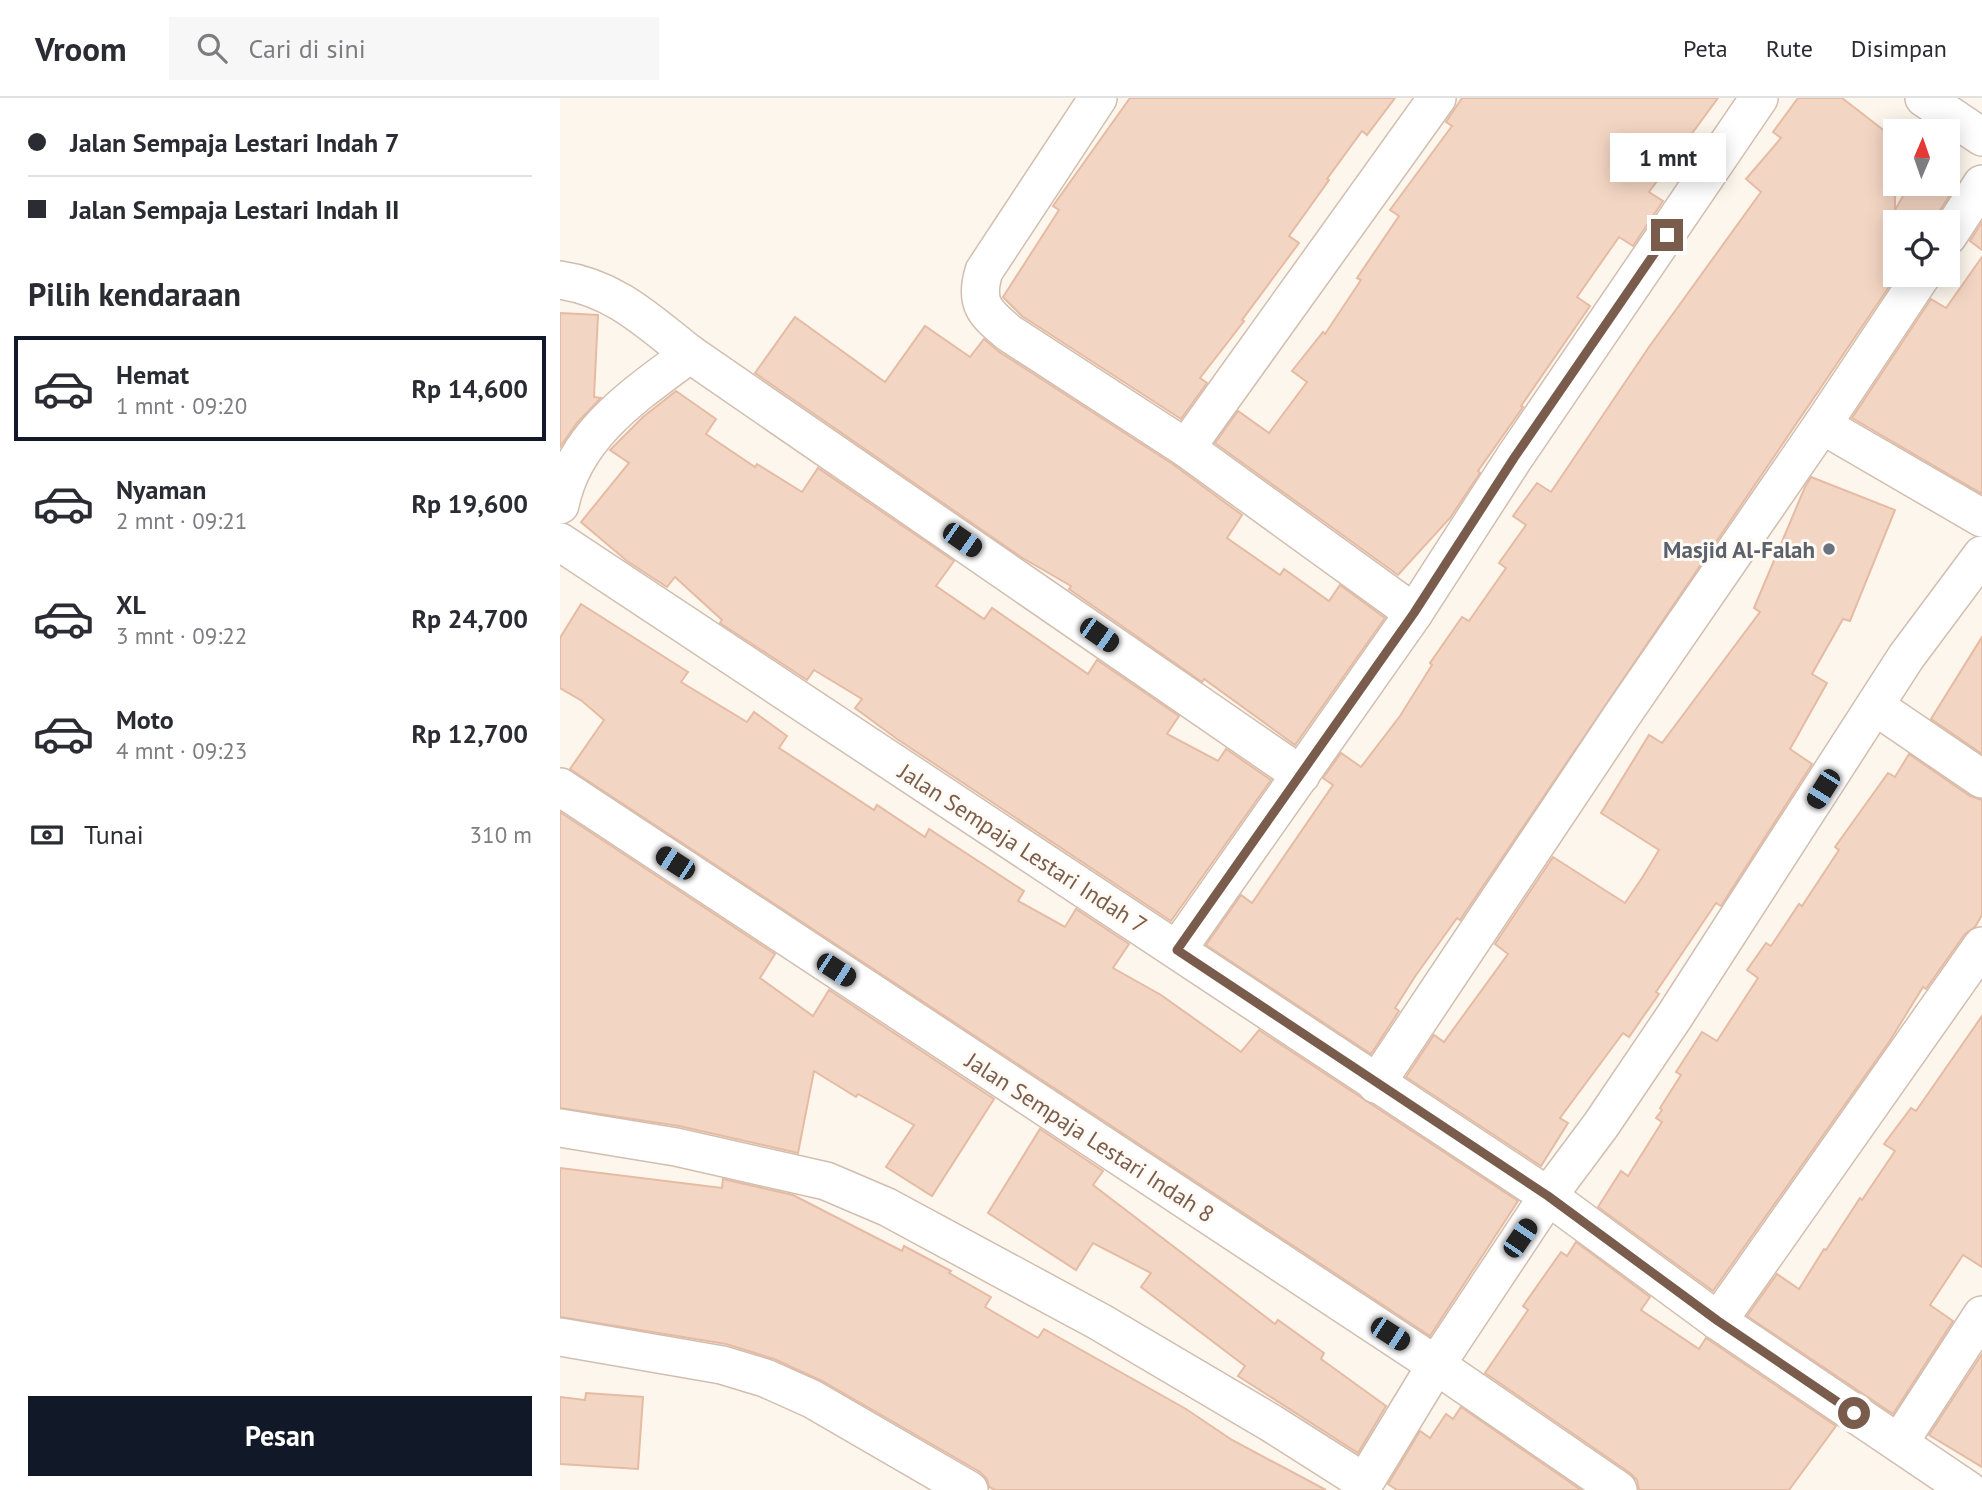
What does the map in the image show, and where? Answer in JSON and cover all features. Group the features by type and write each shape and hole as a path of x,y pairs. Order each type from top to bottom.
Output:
{"street":[{"path":"1098,98 984,271 978,289 979,298 990,317 1009,333 1186,448 1414,613"},
{"path":"1186,448 1437,98"},
{"path":"1177,950 1414,613 1514,458 1759,98"},
{"path":"1924,98 1982,136"},
{"path":"1960,218 1982,184"},
{"path":"560,280 596,288 637,313 690,354 1301,775"},
{"path":"1377,1084 1623,714 1914,287"},
{"path":"560,505 570,474 589,440 623,403 690,354"},
{"path":"1822,425 1982,518"},
{"name":"Jalan Sempaja Lestari Indah 7","path":"560,542 1548,1196 1718,1321 1968,1490"},
{"path":"560,1128 676,1147 826,1181 887,1207 1100,1322 1271,1423 1362,1486 1436,1364 1548,1196 1601,1125 1674,1017 1906,657 1982,555"},
{"path":"1875,706 1982,779"},
{"name":"Jalan Sempaja Lestari Indah 8","path":"560,787 1436,1364 1618,1490"},
{"path":"1718,1321 1982,946"},
{"path":"1899,1443 1982,1315"},
{"path":"560,1337 722,1365 765,1378 812,1399 969,1490"}],"building":[{"path":"1130,98 1395,98 1367,135 1362,131 1289,236 1299,243 1200,378 1207,383 1181,419 1022,316 1003,297 1059,210 1053,206"},
{"path":"1462,98 1718,98 1649,192 1663,201 1633,246 1619,237 1577,297 1590,306 1478,471 1480,473 1450,518 1398,575 1215,443 1238,411 1269,433 1307,382 1292,371 1323,332 1325,334 1361,280 1357,278 1399,216 1390,210 1452,126 1446,122"},
{"path":"1798,98 1842,98 1883,130 1883,196 1895,196 1895,210 1883,210 1883,287 1889,287 1460,920 1457,918 1416,975 1395,1008 1399,1011 1371,1054 1206,945 1241,895 1252,903 1333,785 1323,778 1341,753 1361,767 1400,716 1432,665 1430,663 1462,617 1469,621 1506,568 1499,563 1526,525 1513,516 1537,483 1551,492 1649,347 1761,192 1746,179 1781,138 1773,132"},
{"path":"1903,196 1949,196 1940,210 1895,210"},
{"path":"1982,222 1982,250 1970,241"},
{"path":"1982,257 1982,494 1852,418 1931,299 1946,308"},
{"path":"560,313 598,315 594,397 601,398 577,423 560,447"},
{"path":"795,317 885,382 925,326 970,357 984,339 998,351 1174,465 1242,515 1227,538 1280,575 1284,569 1329,601 1340,585 1385,618 1295,745 1204,679 1202,682 1069,589 1071,586 1021,557 755,373"},
{"path":"676,391 716,419 706,434 755,467 757,464 802,492 818,468 954,561 936,586 984,619 992,608 1088,674 1097,660 1179,716 1167,734 1218,761 1226,749 1271,780 1171,921 897,739 855,708 862,699 814,670 807,680 720,623 722,620 675,577 667,587 627,561 581,522 629,463 610,450 643,417"},
{"path":"1811,477 1895,510 1850,621 1843,619 1812,674 1827,683 1790,749 1812,764 1721,906 1716,903 1629,1037 1623,1033 1560,1118 1568,1123 1541,1166 1406,1077 1434,1035 1444,1042 1508,954 1495,944 1553,857 1625,903 1642,878 1659,850 1601,813 1649,735 1662,743 1760,612 1754,608"},
{"path":"581,604 688,672 681,682 747,722 754,712 787,736 779,748 874,810 877,805 925,837 929,829 1024,891 1018,901 1065,927 1076,909 1129,944 1113,968 1161,995 1241,1052 1259,1030 1518,1201 1430,1336 570,769 604,720 582,701 560,688 560,638"},
{"path":"1982,637 1982,754 1931,719"},
{"path":"1909,754 1970,796 1982,800 1982,915 1926,989 1923,987 1889,1042 1713,1291 1598,1207 1621,1171 1628,1176 1662,1122 1656,1118 1681,1075 1676,1072 1702,1032 1717,1041 1758,978 1747,970 1766,943 1771,946 1799,904 1802,906 1839,850 1835,847 1888,773 1895,777"},
{"path":"560,812 775,954 760,978 813,1016 829,990 994,1099 932,1196 886,1167 914,1125 858,1094 856,1097 814,1071 798,1153 679,1126 560,1108"},
{"path":"1982,1016 1982,1267 1963,1255 1930,1305 1953,1321 1893,1414 1747,1316 1777,1274 1799,1289 1824,1249 1826,1250 1895,1151 1884,1144 1911,1108 1916,1111"},
{"path":"1040,1129 1103,1171 1093,1185 1275,1324 1278,1320 1324,1353 1321,1359 1386,1406 1358,1453 1238,1376 1245,1366 1141,1287 1151,1273 1093,1243 1076,1270 988,1213"},
{"path":"560,1168 722,1188 723,1179 793,1195 902,1251 904,1246 951,1271 949,1273 991,1297 985,1307 1038,1338 1044,1329 1186,1409 1232,1440 1326,1490 995,1490 989,1487 987,1479 980,1472 822,1381 774,1359 726,1344 560,1317"},
{"path":"1576,1242 1650,1297 1641,1310 1699,1349 1706,1338 1836,1426 1789,1490 1639,1490 1637,1480 1630,1473 1485,1373 1528,1310 1523,1306 1561,1252 1567,1256"},
{"path":"1982,1354 1982,1467 1929,1435"},
{"path":"586,1393 643,1397 638,1469 560,1464 560,1397 585,1400"},
{"path":"1461,1407 1581,1490 1397,1490 1388,1484 1420,1431 1430,1438 1446,1414 1453,1419"}],"place":[{"name":"Masjid Al-Falah","path":"1829,549"}],"route":[{"path":"1667,235 1514,458 1414,613 1177,950 1548,1196 1718,1321 1854,1413"}]}
